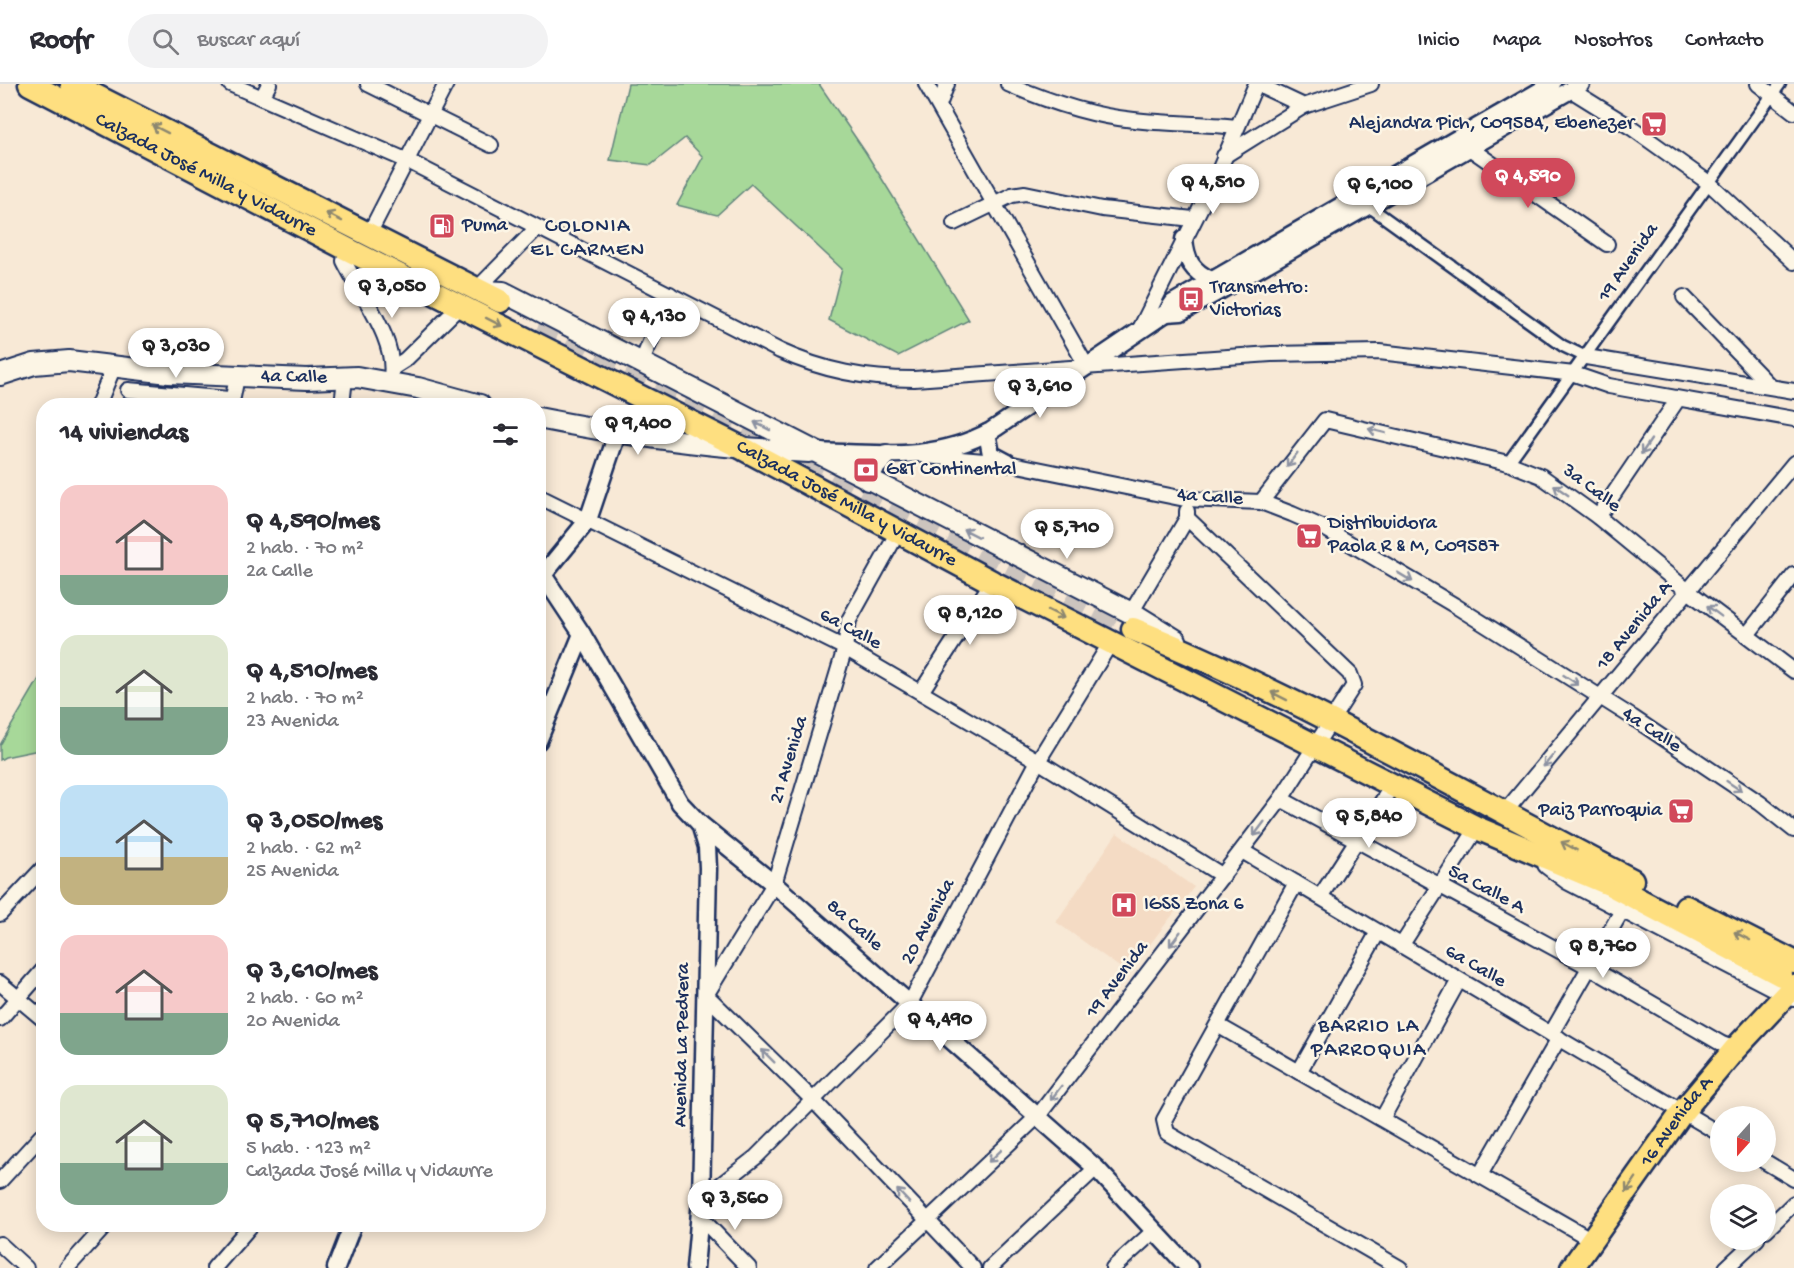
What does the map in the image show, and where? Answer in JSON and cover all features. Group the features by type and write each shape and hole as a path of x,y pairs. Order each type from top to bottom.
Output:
{"main road":[{"name":"Calzada José Milla y Vidaurre","path":"30,84 347,249 744,449 992,582 1392,786 1535,854 1611,885 1790,982"},
{"name":"Calzada José Milla y Vidaurre","path":"72,84 486,293 503,292 868,480 1187,651 1332,722 1504,813 1790,982"},
{"name":"4a Calle","path":"0,375 34,364 54,362 237,377 345,378 392,375 459,398"},
{"name":"4a Calle","path":"546,420 617,434 744,449 814,452"},
{"path":"868,480 874,467 886,454"},
{"path":"1247,712 1262,710 1310,732 1324,728 1332,722"},
{"path":"1317,747 1324,742 1340,738 1396,766 1413,765"},
{"name":"Calzada José Milla y Vidaurre","path":"1535,854 1568,879 1624,907 1790,982"},
{"name":"16 Avenida A","path":"1572,1268 1683,1111 1790,982"}],"street":[{"path":"230,84 408,161 805,363 850,375 915,379 1271,354 1379,352 1574,374 1609,386 1794,419"},
{"path":"262,98 269,84"},
{"path":"368,84 491,145"},
{"path":"369,234 446,84"},
{"path":"926,84 1088,367"},
{"path":"939,105 947,84"},
{"path":"1008,84 1056,102 1108,116 1132,120 1236,127"},
{"path":"1139,331 1224,156 1256,84 1304,106"},
{"path":"1224,156 1304,106 1371,84"},
{"path":"1166,313 1181,312 1552,84"},
{"path":"1758,84 1776,89 1794,112"},
{"path":"917,455 967,444 987,433 1088,367 1166,313 1173,303 1211,280 1468,147 1576,87 1709,183 1794,262"},
{"name":"19 Avenida","path":"1508,463 1574,374 1776,89"},
{"path":"1468,147 1607,244"},
{"path":"954,223 1017,193 1032,193 1102,209 1193,219"},
{"path":"1361,201 1563,346 1586,357 1794,391"},
{"path":"486,293 537,228"},
{"path":"1184,239 1186,257 1196,273 1211,280"},
{"path":"347,249 344,261 363,292 392,375 461,305"},
{"path":"641,364 670,294"},
{"path":"1684,297 1771,387"},
{"path":"101,398 114,366"},
{"path":"233,398 237,377"},
{"path":"343,398 345,378"},
{"path":"128,390 218,398"},
{"path":"1598,517 1678,399"},
{"name":"3a Calle","path":"1261,502 1325,420 1508,463 1541,476 1598,517 1688,591 1794,671"},
{"path":"987,433 991,454 1008,463"},
{"path":"546,571 588,520 617,434"},
{"name":"4a Calle","path":"814,452 917,455 1008,463 1185,499 1261,502 1334,534 1454,605 1750,797 1794,830"},
{"name":"18 Avenida A","path":"1504,813 1600,700 1794,463"},
{"path":"1132,621 1187,518 1185,499"},
{"name":"6a Calle","path":"546,500 845,648 1038,761 1223,876"},
{"name":"19 Avenida","path":"877,1268 1038,1116 1281,799 1317,747 1354,685 1350,675 1187,518"},
{"name":"21 Avenida","path":"706,995 774,885 845,648 849,620 898,532"},
{"path":"1746,635 1794,575"},
{"path":"921,692 992,582"},
{"name":"8a Calle","path":"546,584 582,634 680,803 700,824 910,1003 1096,1168 1190,1268"},
{"path":"546,702 582,634"},
{"name":"20 Avenida","path":"700,1208 814,1101 910,1003 1038,761 1111,642"},
{"path":"1320,897 1392,786"},
{"name":"5a Calle A","path":"1281,799 1591,968 1722,1044 1735,1049"},
{"name":"Avenida La Pedrera","path":"695,1268 700,1208 708,848 700,824"},
{"path":"1401,946 1441,888 1478,828"},
{"name":"6a Calle","path":"1242,851 1710,1128"},
{"path":"0,914 36,876"},
{"path":"1296,883 1219,1026 1164,1120 1164,1127 1167,1134 1401,1268"},
{"path":"1480,1175 1624,907"},
{"path":"1299,1072 1378,932"},
{"path":"0,1018 36,978"},
{"path":"1382,1119 1459,980"},
{"path":"0,983 36,1013"},
{"path":"706,995 814,1101 973,1268"},
{"path":"1219,1026 1592,1240"},
{"path":"0,1181 36,1142"},
{"path":"990,1268 1096,1168"},
{"path":"1776,1168 1794,1179"},
{"path":"1776,1220 1794,1203"},
{"path":"700,1208 748,1268"},
{"path":"1113,1268 1154,1230"},
{"path":"67,1268 100,1232"},
{"path":"214,1268 245,1232"},
{"path":"336,1268 350,1232"},
{"path":"0,1244 26,1268"},
{"path":"1726,1268 1745,1250"}],"shaded area":[{"name":"IGSS Zona 6","path":"1117,833 1194,887 1128,973 1056,922"}],"green space":[{"path":"628,84 819,84 866,153 969,320 898,356 829,320 842,269 751,184 717,215 677,205 703,157 685,138 651,165 610,160"},
{"path":"36,684 36,751 0,760 0,745"}],"tunnel":[{"path":"540,322 1133,629"}],"place":[{"name":"Alejandra Pich, C09584, Ebenezer","path":"1654,124"},
{"name":"Puma","path":"442,226"},
{"name":"Transmetro: Victorias","path":"1191,299"},
{"name":"G&T Continental","path":"866,470"},
{"name":"Distribuidora Paola R & M, C09587","path":"1309,536"},
{"name":"Paiz Parroquia","path":"1681,811"},
{"name":"IGSS Zona 6","path":"1124,905"}],"district":[{"name":"COLONIA EL CARMEN","path":"588,239"},
{"name":"BARRIO LA PARROQUIA","path":"1369,1039"}]}
